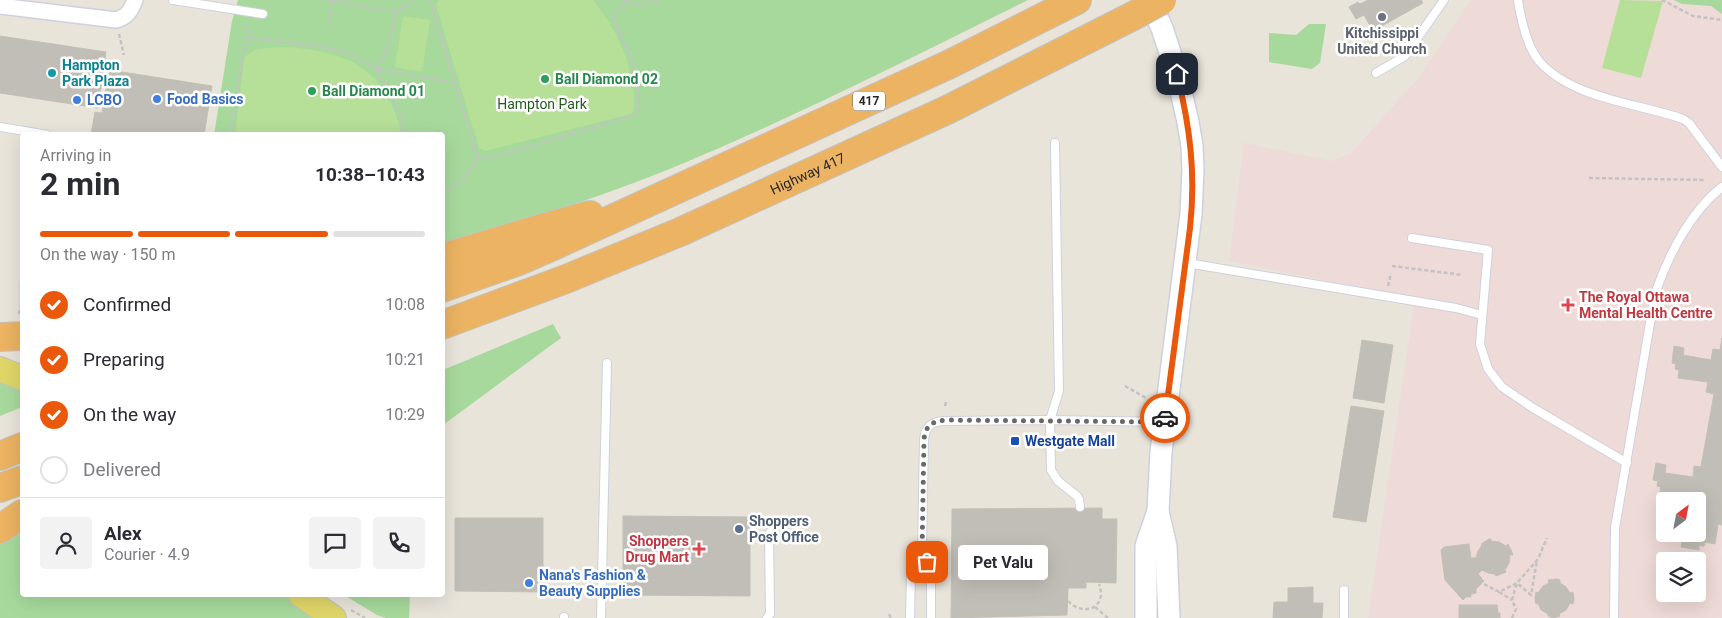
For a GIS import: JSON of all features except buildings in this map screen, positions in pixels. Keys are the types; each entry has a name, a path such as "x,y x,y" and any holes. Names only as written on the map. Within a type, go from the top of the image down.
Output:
{"highway":[{"name":"417","path":"445,287 519,261 950,64 1077,0"},
{"name":"Highway 417","path":"445,324 566,279 680,232 947,110 1141,8 1162,0"},
{"path":"445,257 543,228 659,197"},
{"path":"0,337 20,326"},
{"path":"0,456 20,448"},
{"path":"0,488 20,481"},
{"path":"0,529 20,515"}],"main road":[{"path":"1141,8 1162,28 1177,74 1192,146 1191,214 1160,459 1158,511 1166,546 1169,618"},
{"path":"0,369 20,377"},
{"path":"1146,618 1146,546 1158,511"},
{"path":"304,597 334,618"}],"street":[{"path":"0,6 120,19 130,12 135,0"}],"lane":[{"path":"173,0 263,14"},
{"path":"1376,73 1405,56 1444,0"},
{"path":"1518,0 1532,50 1540,62 1572,85 1590,93 1689,122 1722,167"},
{"path":"0,127 30,132"},
{"path":"1055,143 1059,391 1050,420 1051,470 1058,481 1077,496 1080,507"},
{"path":"1614,618 1616,528 1655,294 1664,267 1677,243 1715,192 1722,187"},
{"path":"1412,238 1488,250 1480,346 1488,370 1502,387 1533,408 1627,463"},
{"path":"1185,263 1456,308 1482,315"},
{"path":"601,618 607,364"},
{"path":"931,618 931,572 922,552 924,432 928,427 937,421 1165,422"},
{"path":"767,618 770,614 769,534 773,528"},
{"path":"910,618 912,572 922,552"},
{"path":"1344,590 1344,618"}],"path":[{"path":"327,0 396,12 416,0"},
{"path":"430,0 478,159"},
{"path":"445,194 460,182 478,159 501,155 636,115 638,100 636,76 612,18 625,1 644,4 657,0"},
{"path":"1662,0 1693,16 1722,20"},
{"path":"328,24 333,1"},
{"path":"230,132 242,54 248,36 246,11"},
{"path":"377,69 386,52 396,12"},
{"path":"120,19 124,55"},
{"path":"248,36 323,47 351,54 377,69 454,83"},
{"path":"377,69 403,118 403,132"},
{"path":"1589,178 1706,180"},
{"path":"1392,266 1463,275"},
{"path":"1388,290 1391,272"},
{"path":"1125,386 1148,399"},
{"path":"1517,583 1531,595 1538,559 1547,538"},
{"path":"1500,592 1517,583 1538,559"},
{"path":"1512,600 1517,583"},
{"path":"1068,601 1079,610 1090,610 1095,607 1101,598 1099,584"},
{"path":"1484,584 1512,600 1516,609 1512,618"},
{"path":"1095,607 1108,618"},
{"path":"890,614 891,618"}],"shaded area":[{"name":"The Royal Ottawa Mental Health Centre","path":"1471,0 1722,0 1722,618 1368,618 1415,298 1229,261 1244,143 1331,161 1350,154 1417,80"}],"green space":[{"name":"Hampton Park","path":"238,0 1028,0 807,108 717,149 587,200 445,246 445,132 214,132 232,21"},
{"name":"Ball Diamond 02","path":"439,0 593,0 608,20 628,64 635,101 633,111 631,114 485,151 479,148 436,5"},
{"path":"1620,0 1663,1 1641,78 1602,68"},
{"path":"1674,0 1722,0 1722,14 1711,6 1682,4"},
{"path":"403,16 430,20 422,72 395,67"},
{"path":"1309,24 1326,24 1320,63 1312,69 1269,62 1269,33 1296,35"},
{"name":"Ball Diamond 01","path":"284,47 328,53 341,57 365,70 385,92 391,102 400,132 235,132 244,59 252,52"},
{"path":"553,324 561,338 445,424 445,369"},
{"path":"0,381 20,390 20,408 0,416"},
{"path":"20,530 20,597 288,597 314,618 0,618 0,543"},
{"path":"347,597 410,597 409,618 386,618 377,615"}],"way so far":[{"path":"927,562 922,552 924,432 931,423 946,420 1165,422 1165,418"}],"place":[{"name":"Kitchissippi United Church","path":"1382,17"},
{"name":"Hampton Park Plaza","path":"52,73"},
{"name":"Ball Diamond 02","path":"545,79"},
{"name":"Ball Diamond 01","path":"312,91"},
{"name":"Food Basics","path":"157,99"},
{"name":"LCBO","path":"77,100"},
{"name":"The Royal Ottawa Mental Health Centre","path":"1568,305"},
{"name":"Westgate Mall","path":"1015,441"},
{"name":"Shoppers Post Office","path":"739,529"},
{"name":"Shoppers Drug Mart","path":"699,549"},
{"name":"Pet Valu","path":"927,562"},
{"name":"Nana's Fashion & Beauty Supplies","path":"529,583"}],"route":[{"path":"1165,418 1190,228 1192,197 1192,146 1177,74"}]}
